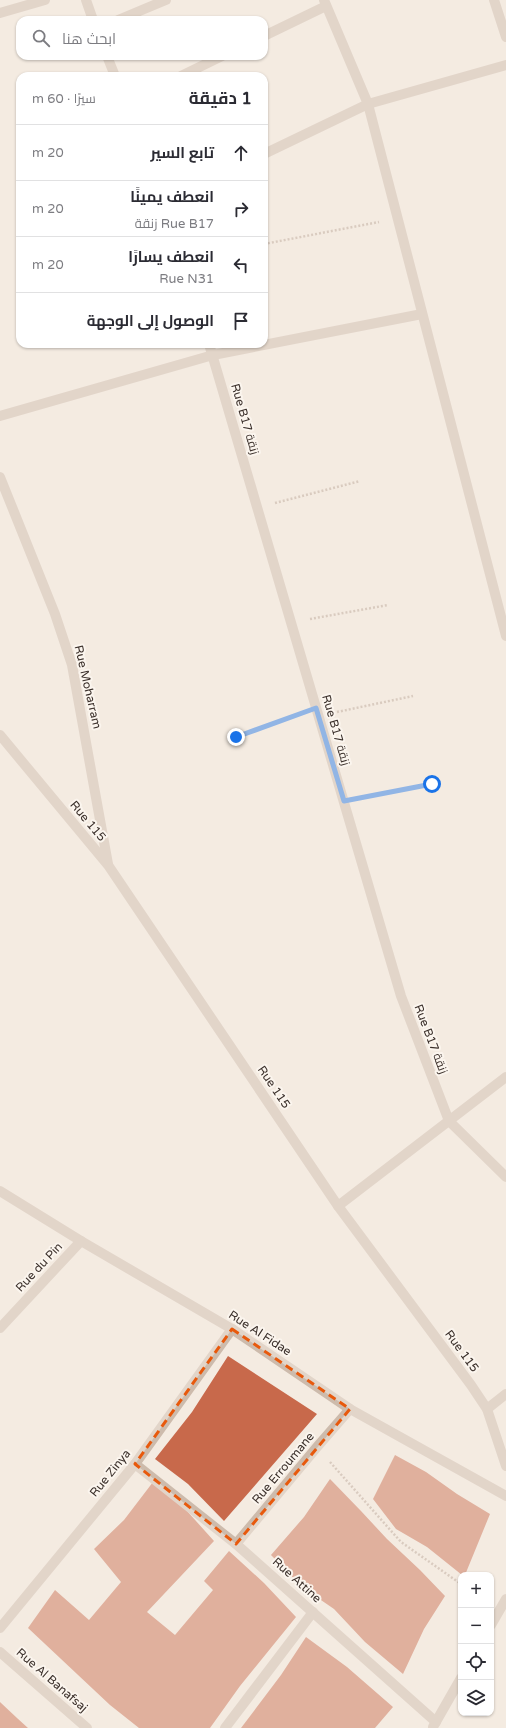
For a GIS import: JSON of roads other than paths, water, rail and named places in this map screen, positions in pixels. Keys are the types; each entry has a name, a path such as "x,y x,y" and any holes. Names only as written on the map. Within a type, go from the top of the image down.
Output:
{"street":[{"path":"0,13 45,0"},
{"path":"86,0 92,16"},
{"path":"128,16 166,0"},
{"path":"494,0 506,37"},
{"path":"268,34 325,3 368,104 506,636"},
{"path":"109,60 113,72"},
{"path":"189,72 214,60"},
{"path":"268,152 368,104 506,65"},
{"path":"268,344 422,314"},
{"name":"Rue B17 زنقة","path":"210,348 401,996 449,1121"},
{"path":"0,416 213,355 249,348"},
{"name":"Rue Moharram","path":"0,477 55,614 72,665 108,865"},
{"name":"Rue 115","path":"0,735 108,865 338,1206 487,1409 506,1466"},
{"path":"338,1206 506,1077"},
{"path":"449,1121 506,1177"},
{"name":"Rue Al Fidae","path":"0,1192 232,1329 350,1409 506,1496"},
{"name":"Rue du Pin","path":"0,1328 81,1241"},
{"name":"Rue Zinya","path":"0,1628 135,1464 232,1329"},
{"path":"487,1409 506,1394"},
{"name":"Rue Erroumane","path":"236,1544 350,1409"},
{"name":"Rue Attine","path":"135,1464 236,1544 434,1725"},
{"path":"494,1620 506,1599"},
{"path":"225,1728 312,1612"},
{"name":"Rue Al Banafsaj","path":"0,1652 87,1728"},
{"path":"434,1725 460,1680"}]}
